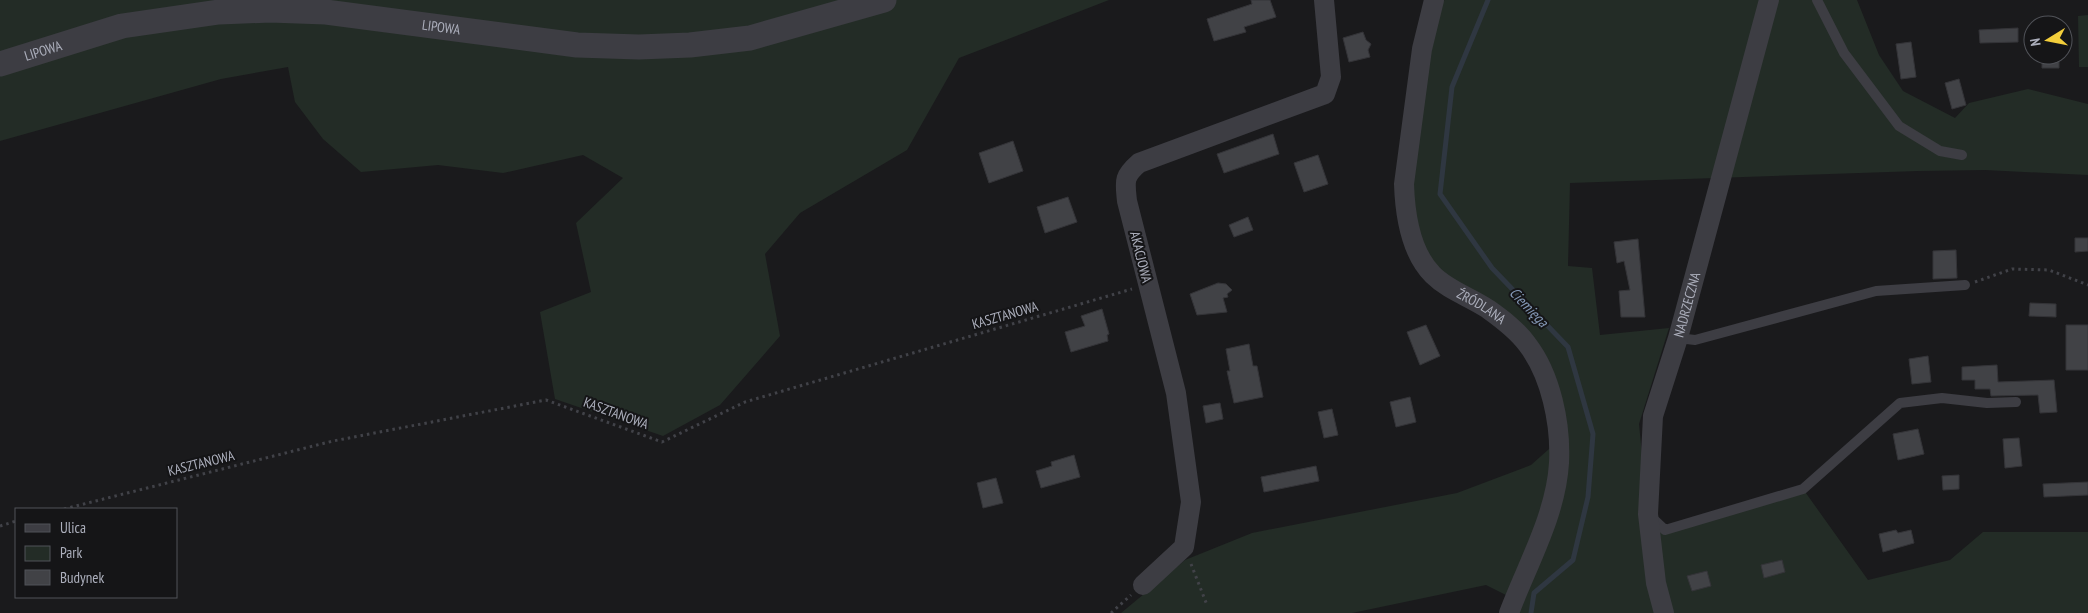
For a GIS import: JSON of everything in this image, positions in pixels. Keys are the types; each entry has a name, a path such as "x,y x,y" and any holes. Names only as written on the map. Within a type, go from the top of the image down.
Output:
{"street":[{"name":"LIPOWA","path":"0,64 122,26 201,13 264,10 320,12 597,47 654,47 706,44 750,38 884,0"},
{"name":"AKACJOWA","path":"1184,547 1191,502 1176,393 1127,202 1125,183 1127,173 1139,163 1325,94 1331,77 1324,0"},
{"name":"ŹRÓDLANA","path":"1434,0 1422,49 1404,184 1404,206 1414,245 1427,268 1440,281 1489,310 1512,327 1527,344 1544,374 1556,418 1559,464 1549,512 1509,613"},
{"name":"NADRZECZNA","path":"1664,613 1656,583 1648,514 1653,416 1678,338 1769,0"},
{"path":"1142,585 1184,547"}],"lane":[{"path":"1817,0 1844,53 1899,126 1940,151 1962,155"},
{"path":"1678,338 1695,340 1876,291 1966,285"},
{"path":"1648,514 1665,530 1803,489 1900,403 1942,398 1987,403 2016,402"}],"path":[{"path":"1966,285 2012,269 2048,270 2088,285"},
{"name":"KASZTANOWA","path":"68,508 333,441 546,400 662,442 745,402 1148,285"},
{"path":"0,526 15,521"},
{"path":"1184,547 1207,605"},
{"path":"1111,613 1142,585"}],"green space":[{"path":"0,0 1109,0 959,58 907,150 800,213 765,254 780,336 720,405 663,436 555,399 540,312 591,292 576,223 623,178 583,155 503,173 438,165 361,172 323,139 295,102 288,67 221,79 0,141"},
{"path":"1445,0 1857,0 1879,55 1903,91 1955,118 1969,103 2028,89 2088,104 2088,175 1985,170 1918,171 1570,183 1568,266 1592,268 1600,335 1669,328 1639,424 1648,514 1665,530 1803,489 1868,580 1950,560 1983,532 2088,532 2088,613 1511,613 1514,599 1486,585 1352,613 1121,613 1185,560 1252,533 1457,493 1531,465 1558,441 1535,355 1432,274 1404,184 1433,6"},
{"path":"2088,15 2088,67 2079,67 2078,16"}],"building":[{"path":"1251,0 1270,0 1276,17 1244,27 1246,32 1214,41 1207,19 1252,4"},
{"path":"2018,28 2018,42 1980,43 1979,30"},
{"path":"1363,32 1366,40 1371,44 1368,50 1370,57 1349,62 1343,38"},
{"path":"1911,42 1916,77 1901,79 1896,44"},
{"path":"2042,65 2059,65 2059,68 2042,68"},
{"path":"1959,79 1966,105 1952,109 1945,83"},
{"path":"1273,134 1279,154 1224,173 1217,154"},
{"path":"1013,141 1023,171 989,183 979,153"},
{"path":"1318,155 1328,184 1304,192 1294,163"},
{"path":"1068,197 1077,222 1045,233 1037,207"},
{"path":"1248,217 1253,230 1234,237 1229,225"},
{"path":"2075,238 2088,238 2088,251 2075,252"},
{"path":"1638,239 1645,317 1621,317 1619,291 1630,290 1624,261 1617,263 1614,242"},
{"path":"1956,250 1957,278 1933,279 1933,251"},
{"path":"1218,283 1226,284 1232,290 1227,294 1228,297 1223,298 1227,312 1197,315 1190,294"},
{"path":"2030,303 2056,304 2056,317 2029,316"},
{"path":"1102,309 1109,334 1107,335 1108,341 1071,352 1065,332 1085,326 1081,316"},
{"path":"1426,325 1440,356 1420,365 1407,332"},
{"path":"2066,325 2088,325 2088,370 2066,370"},
{"path":"1249,344 1253,366 1257,366 1263,397 1234,403 1227,371 1230,371 1226,349"},
{"path":"1928,356 1931,382 1912,384 1909,359"},
{"path":"1997,365 1998,382 2054,380 2057,412 2040,413 2038,395 1991,396 1990,389 1975,389 1975,380 1962,380 1962,367"},
{"path":"1410,397 1416,422 1396,427 1390,402"},
{"path":"1220,403 1223,419 1206,423 1203,406"},
{"path":"1332,409 1338,435 1324,438 1318,412"},
{"path":"1918,429 1924,454 1898,460 1893,434"},
{"path":"2019,438 2022,466 2005,468 2003,439"},
{"path":"1074,455 1080,477 1041,488 1036,471 1052,466 1051,462"},
{"path":"1316,466 1319,481 1264,492 1261,477"},
{"path":"1959,475 1959,489 1943,490 1942,476"},
{"path":"996,478 1003,503 983,508 977,483"},
{"path":"2088,482 2088,495 2044,497 2043,484"},
{"path":"1896,530 1898,533 1911,530 1914,543 1883,552 1879,534"},
{"path":"1782,560 1785,572 1764,578 1761,565"},
{"path":"1707,571 1711,586 1692,591 1687,576"}],"waterway":[{"name":"Ciemięga","path":"1488,0 1452,87 1440,194 1492,268 1568,347 1593,434 1588,497 1573,560 1534,593 1531,613"}]}
